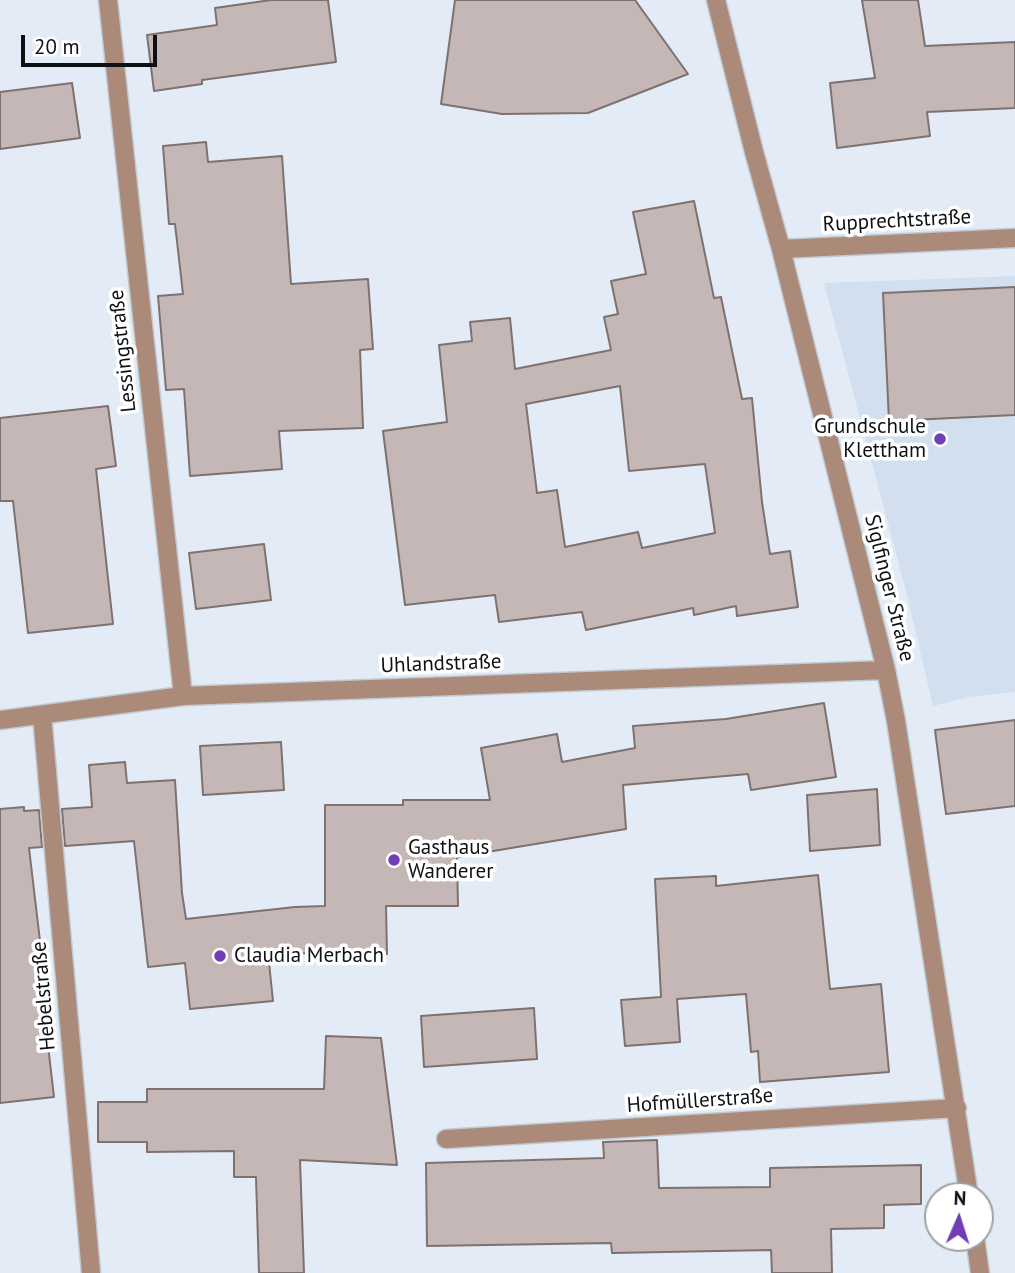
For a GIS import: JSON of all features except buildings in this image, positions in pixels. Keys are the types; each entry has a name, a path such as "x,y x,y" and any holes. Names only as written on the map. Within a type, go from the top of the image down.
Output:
{"street":[{"name":"Lessingstraße","path":"108,0 183,696"},
{"name":"Siglfinger Straße","path":"716,0 886,670 967,1182"},
{"name":"Rupprechtstraße","path":"781,249 1015,238"},
{"name":"Uhlandstraße","path":"0,720 183,696 886,670"},
{"name":"Hebelstraße","path":"42,715 91,1273"},
{"name":"Hofmüllerstraße","path":"446,1139 957,1108"},
{"path":"977,1252 981,1273"}],"shaded area":[{"name":"Grundschule Klettham","path":"1015,276 1015,692 969,697 933,706 907,595 824,283"}],"place":[{"name":"Grundschule Klettham","path":"940,439"},
{"name":"Gasthaus Wanderer","path":"394,860"},
{"name":"Claudia Merbach","path":"220,956"}]}
